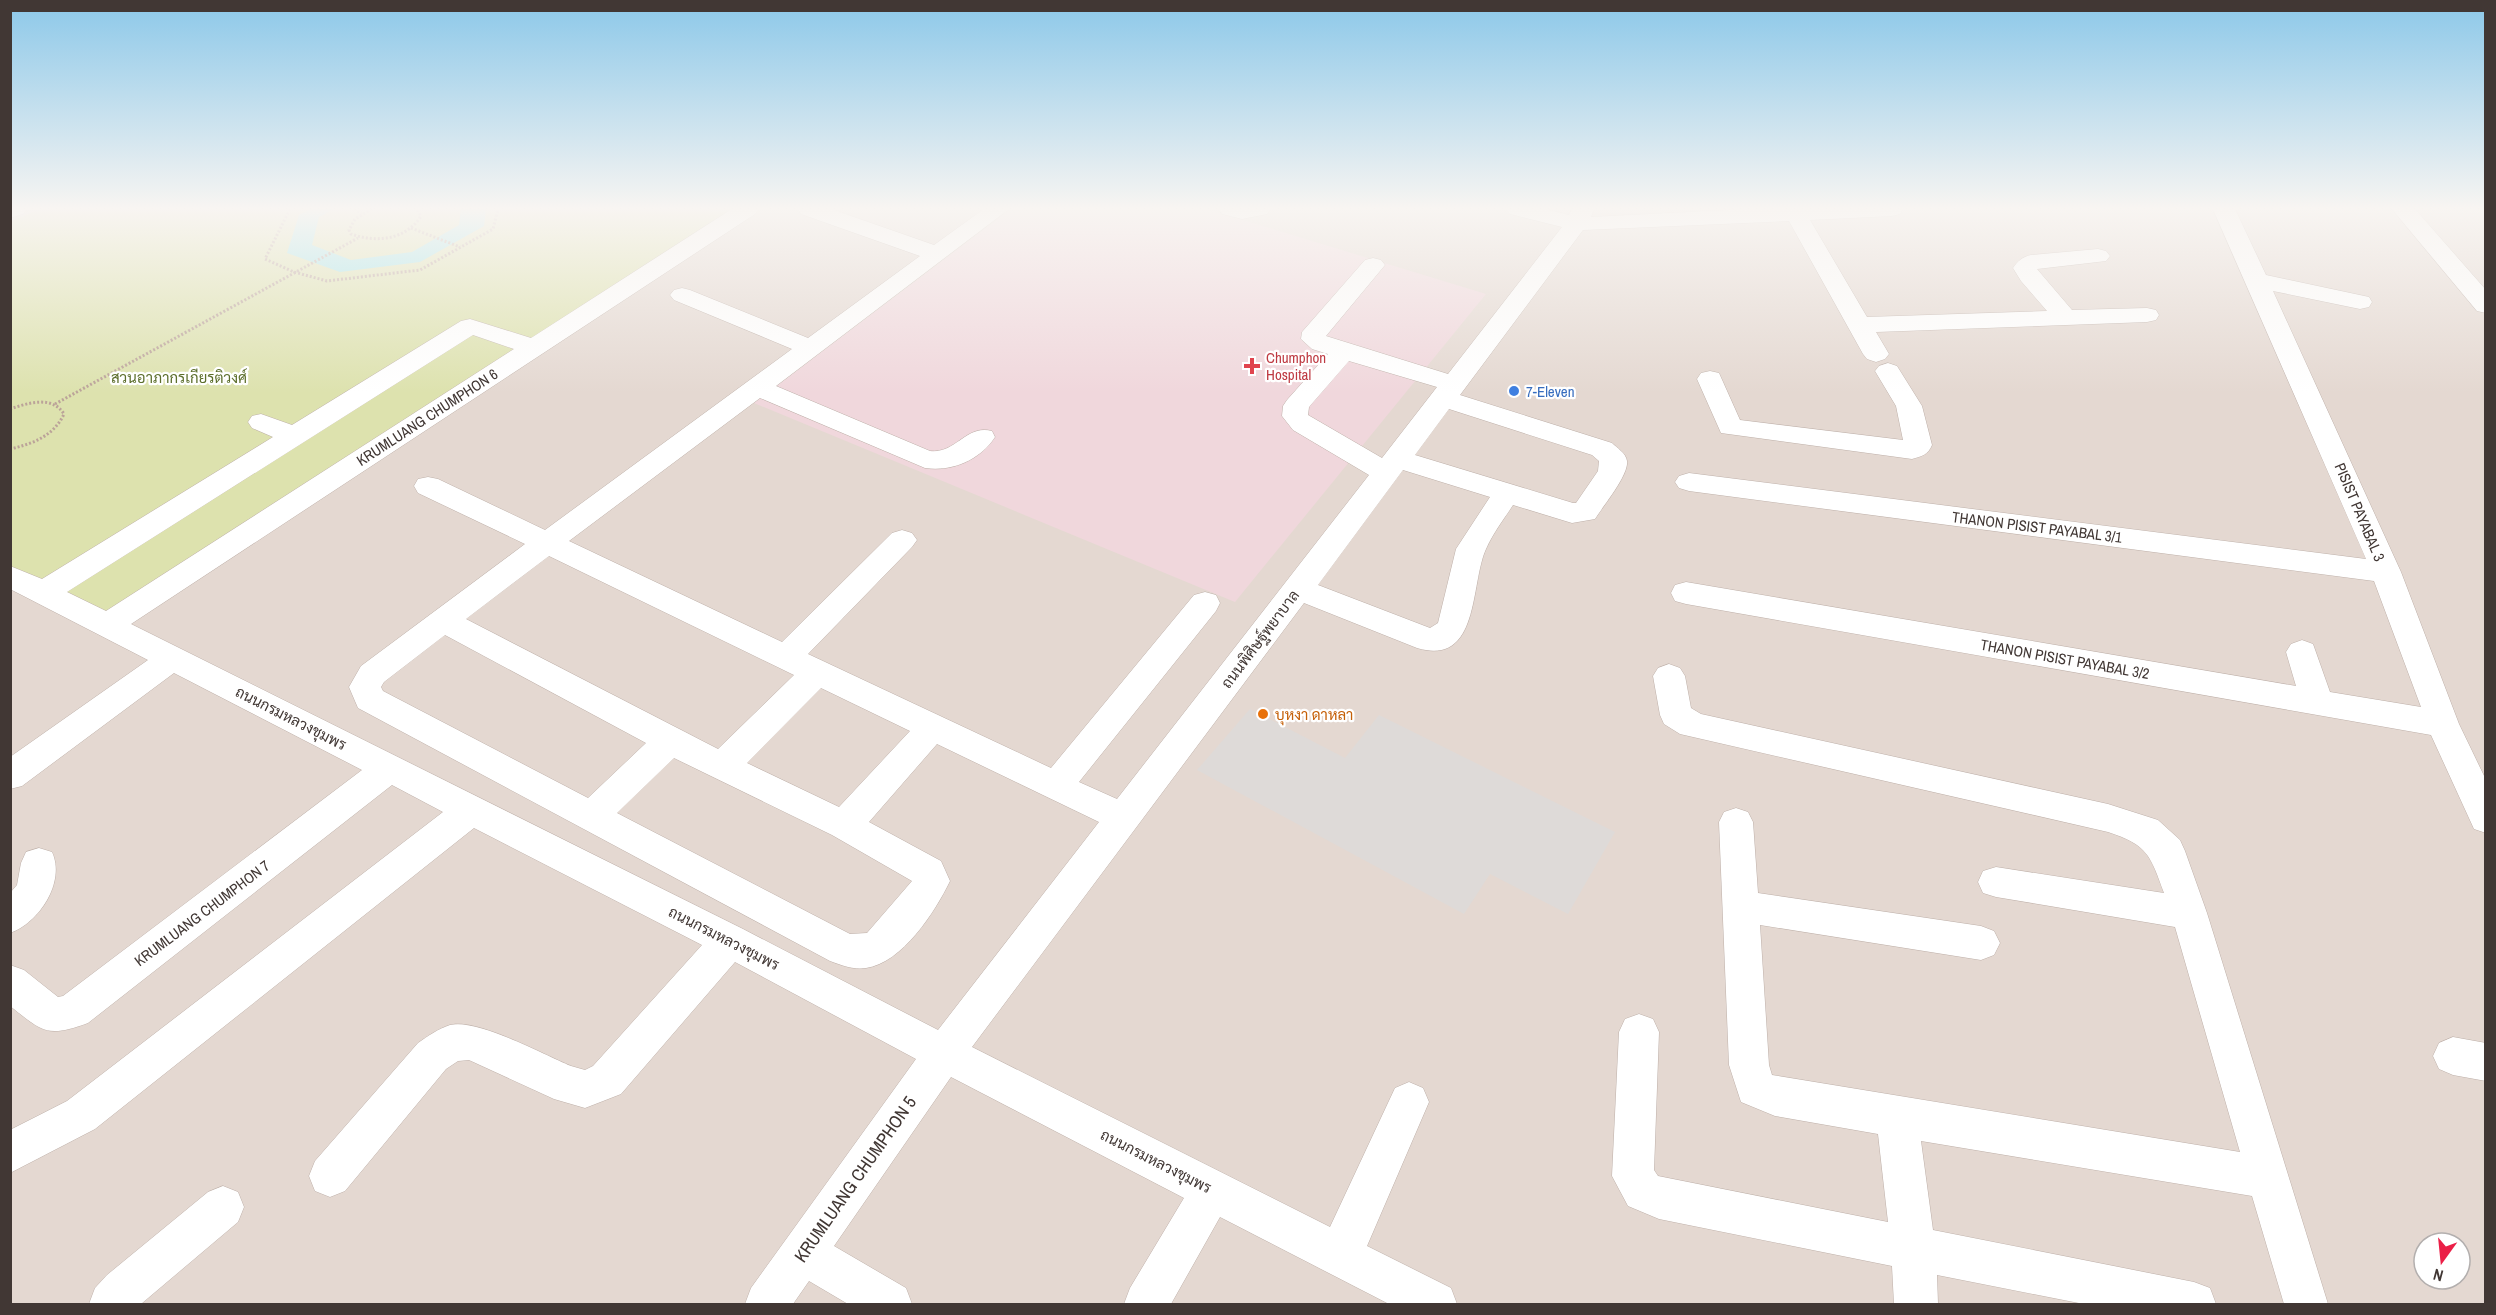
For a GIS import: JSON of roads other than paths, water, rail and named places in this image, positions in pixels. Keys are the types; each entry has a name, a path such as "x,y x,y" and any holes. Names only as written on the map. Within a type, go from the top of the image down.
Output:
{"street":[{"name":"KRUMLUANG CHUMPHON 6","path":"107,625 652,270"},
{"path":"443,620 670,741 844,825 928,872 932,881 926,894 877,949 860,953 843,949 369,699 365,687 372,674 443,620 915,270"},
{"path":"1344,351 1296,406 1295,416 1302,424 1392,466 1507,492 1572,513 1584,512 1612,471 1613,459 1602,449 1344,351 1312,339 1314,332 1368,270"},
{"name":"ถนนพิศิษฐ์พยาบาล","path":"944,1053 1539,270"},
{"path":"1710,379 1730,427 1912,450 1917,448 1909,406 1858,325 1827,270"},
{"path":"2026,270 2067,319"},
{"name":"PISIST PAYABAL 3","path":"2252,270 2352,492 2386,572 2443,724 2486,819"},
{"path":"2456,270 2486,306"},
{"path":"2256,280 2360,302"},
{"path":"2288,287 2315,312"},
{"path":"682,295 811,348"},
{"path":"1858,325 2147,315"},
{"path":"43,593 470,326 535,346"},
{"path":"758,388 925,459 940,463 952,460 982,437"},
{"path":"261,422 293,436"},
{"name":"THANON PISIST PAYABAL 3/1","path":"1689,482 2386,572"},
{"path":"428,486 1123,818"},
{"path":"1298,589 1428,640 1442,638 1452,628 1471,549 1507,492"},
{"path":"786,657 902,540"},
{"name":"ถนนกรมหลวงชุมพร","path":"10,576 730,941 1436,1305"},
{"name":"THANON PISIST PAYABAL 3/2","path":"1686,593 2443,724"},
{"path":"1056,786 1205,603"},
{"path":"2302,652 2317,702"},
{"path":"10,776 173,658"},
{"path":"723,766 817,672"},
{"path":"1669,676 1677,714 1692,725 2108,818 2146,830 2168,851 2189,913 2306,1305"},
{"path":"844,825 933,727"},
{"path":"592,816 670,741"},
{"name":"KRUMLUANG CHUMPHON 7","path":"10,982 47,1012 58,1015 74,1010 390,768"},
{"path":"10,1153 81,1115 471,810"},
{"path":"1736,822 1749,1065 1755,1088 1775,1097 2269,1178"},
{"path":"10,917 28,900 36,888 39,863"},
{"path":"1996,882 2189,913"},
{"path":"1741,906 1981,943"},
{"path":"330,1176 432,1056 452,1042 471,1042 568,1085 585,1089 607,1080 730,941"},
{"path":"1639,1032 1633,1176 1643,1191 1659,1198 2194,1305"},
{"name":"KRUMLUANG CHUMPHON 5","path":"767,1305 944,1053"},
{"path":"1340,1256 1409,1102"},
{"path":"1897,1117 1913,1248 1916,1305"},
{"path":"1146,1305 1212,1190"},
{"path":"111,1305 123,1291 223,1207"},
{"path":"803,1253 890,1305"}],"place":[{"name":"Chumphon Hospital","path":"1252,366"},
{"name":"7-Eleven","path":"1514,391"},
{"name":"บุหงา ดาหลา","path":"1263,714"}],"park label":[{"name":"สวนอาภากรเกียรติวงศ์","path":"179,377"}]}
